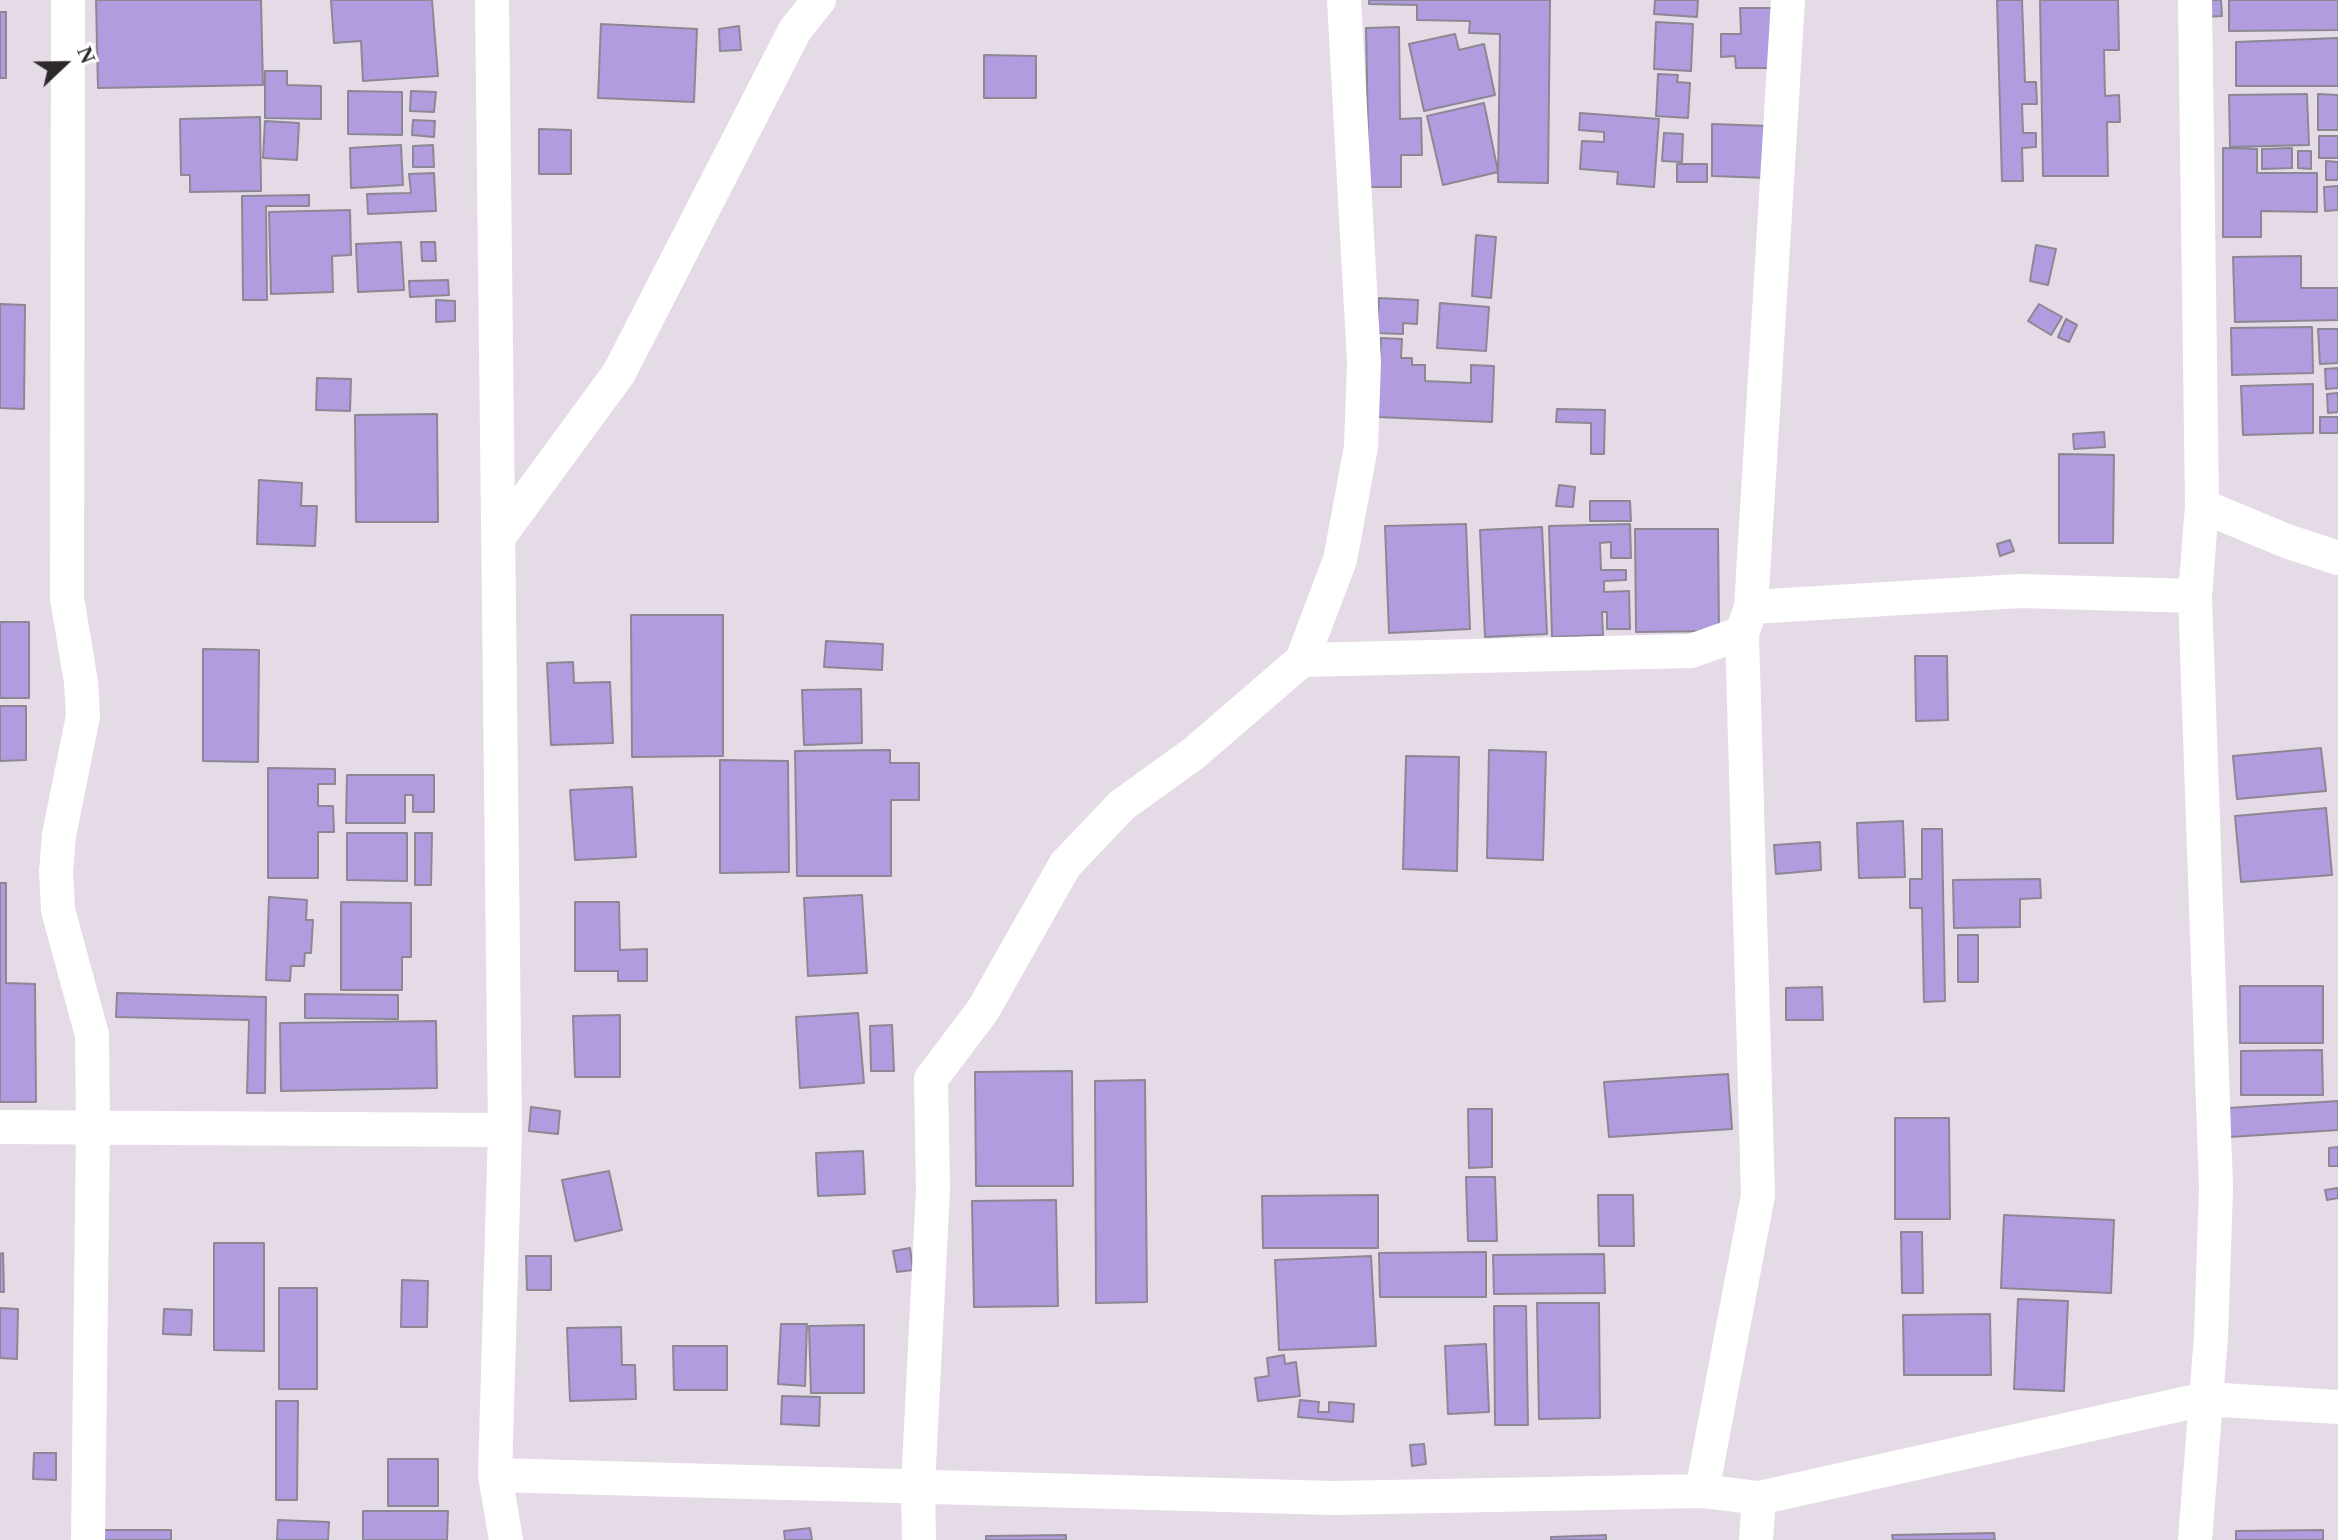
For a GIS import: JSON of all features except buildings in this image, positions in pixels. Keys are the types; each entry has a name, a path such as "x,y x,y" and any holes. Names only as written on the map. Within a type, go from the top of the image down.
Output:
{"street":[{"path":"68,0 67,598 81,682 83,716 59,835 56,872 58,910 92,1035 88,1540"},
{"path":"492,0 505,1130 495,1475 506,1540"},
{"path":"498,538 619,373 795,30 819,0"},
{"path":"919,1540 918,1486 933,1189 931,1079 983,1010 1065,865 1122,805 1193,754 1302,660 1340,560 1361,447 1364,362 1344,0"},
{"path":"1702,1491 1758,1195 1746,620 1788,0"},
{"path":"2195,0 2202,506 2195,596 2216,1188 2211,1336 2195,1540"},
{"path":"2202,506 2289,542 2338,558"},
{"path":"1302,660 1691,651 1746,620 2020,591 2195,596"},
{"path":"0,1127 505,1130"},
{"path":"495,1475 1334,1498 1702,1491 1759,1498 2205,1399 2338,1407"},
{"path":"1756,1540 1759,1498"}]}
